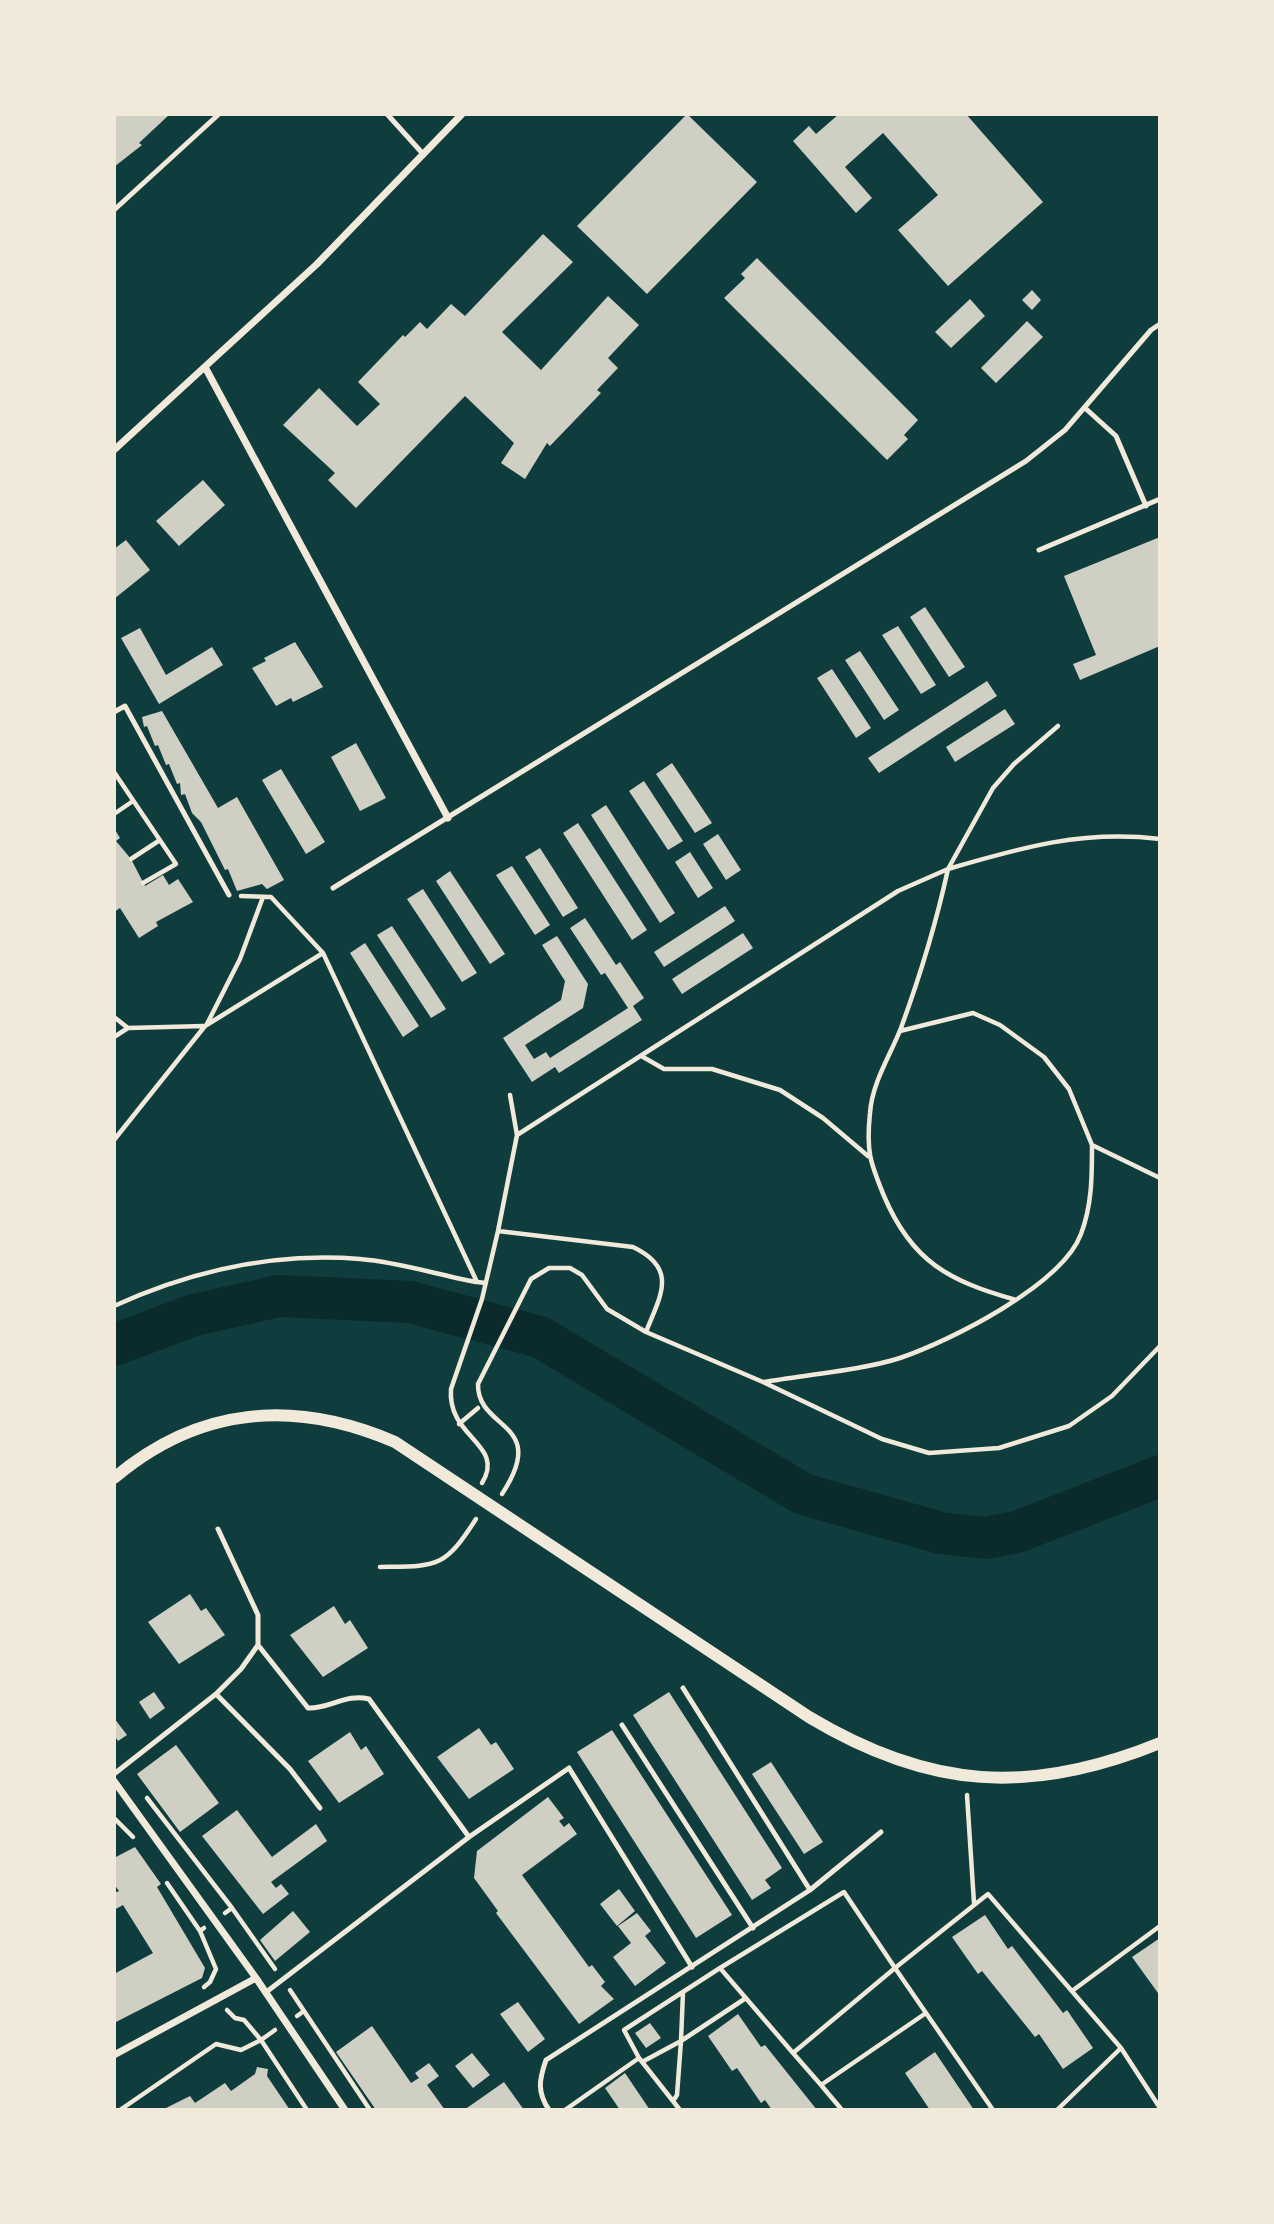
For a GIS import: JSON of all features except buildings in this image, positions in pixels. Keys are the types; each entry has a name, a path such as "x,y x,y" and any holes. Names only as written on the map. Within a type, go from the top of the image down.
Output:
{"street":[{"path":"114,450 317,264 462,114"},
{"path":"205,367 449,818"},
{"path":"114,1478 160,1445 191,1431 229,1419 270,1415 309,1416 356,1425 395,1442 809,1717 867,1749 899,1761 970,1777 1027,1777 1091,1768 1160,1743"},
{"path":"114,1781 256,1978 345,2110"},
{"path":"114,2055 256,1978"}],"lane":[{"path":"114,210 219,114"},
{"path":"387,114 424,155"},
{"path":"333,888 983,490 1065,430 1151,330 1160,324"},
{"path":"1085,408 1116,436 1146,506"},
{"path":"1039,550 1160,499"},
{"path":"114,712 125,706 229,895"},
{"path":"114,1774 216,1694 242,1669 258,1645 258,1615 218,1529"},
{"path":"258,1645 308,1708 357,1696 369,1699 469,1837"},
{"path":"683,1688 810,1890"},
{"path":"216,1694 290,1769 320,1808"},
{"path":"622,1725 753,1928"},
{"path":"265,1993 469,1837 569,1768 692,1967"},
{"path":"549,2110 542,2100 538,2081 546,2060 810,1890 881,1832"}],"path":[{"path":"1016,1300 972,1288 939,1270 916,1251 896,1225 868,1156 870,1111 882,1068 900,1032 930,944 948,869 993,788 1014,764 1058,726"},
{"path":"114,772 176,864 143,883"},
{"path":"114,814 133,801"},
{"path":"517,1135 643,1057 898,891 948,869 1038,842 1121,834 1160,839"},
{"path":"131,859 160,840"},
{"path":"229,895 271,897 323,953 477,1282"},
{"path":"114,1140 206,1025 245,948 262,897"},
{"path":"114,1037 128,1028 206,1025 323,953"},
{"path":"763,1382 899,1359 968,1329 1016,1300 1054,1270 1080,1237 1092,1197 1093,1145 1069,1089 1044,1057 1000,1025 973,1013 900,1032"},
{"path":"114,1017 128,1028"},
{"path":"643,1057 664,1069 712,1069 780,1090 823,1118 868,1156"},
{"path":"474,1495 489,1467 488,1457 459,1424 450,1403 451,1389 482,1299 498,1231 517,1135 510,1095"},
{"path":"1093,1145 1160,1178"},
{"path":"498,1231 634,1247 648,1255 663,1277 663,1293 646,1332"},
{"path":"114,1306 160,1285 255,1261 360,1259 486,1283"},
{"path":"493,1507 517,1472 519,1451 510,1432 478,1392 485,1369 522,1294 539,1271 559,1266 570,1268 582,1275 607,1309 646,1332 763,1382 882,1439 929,1453 999,1448 1069,1426 1112,1396 1160,1346"},
{"path":"459,1424 478,1408"},
{"path":"380,1567 424,1567 439,1563 456,1549 476,1519"},
{"path":"124,1766 232,1908"},
{"path":"967,1795 975,1904"},
{"path":"114,1818 138,1843"},
{"path":"161,1872 174,1897 200,1931"},
{"path":"680,2110 641,2060 624,2031 844,1892 993,2110"},
{"path":"793,2053 988,1894 1121,2048 1160,2108"},
{"path":"1072,1992 1160,1926"},
{"path":"720,1968 842,2110"},
{"path":"673,2101 677,2095 683,1992"},
{"path":"565,2110 641,2060 681,2041 746,1998"},
{"path":"304,2011 370,2110"},
{"path":"821,2085 926,2013"},
{"path":"120,2110 216,2044 241,2050 261,2040 307,2110"},
{"path":"1057,2110 1121,2048"}],"waterway":[{"path":"114,1345 194,1315 279,1296 410,1302 540,1337 803,1494 941,1533 985,1538 1017,1532 1160,1476"}]}
